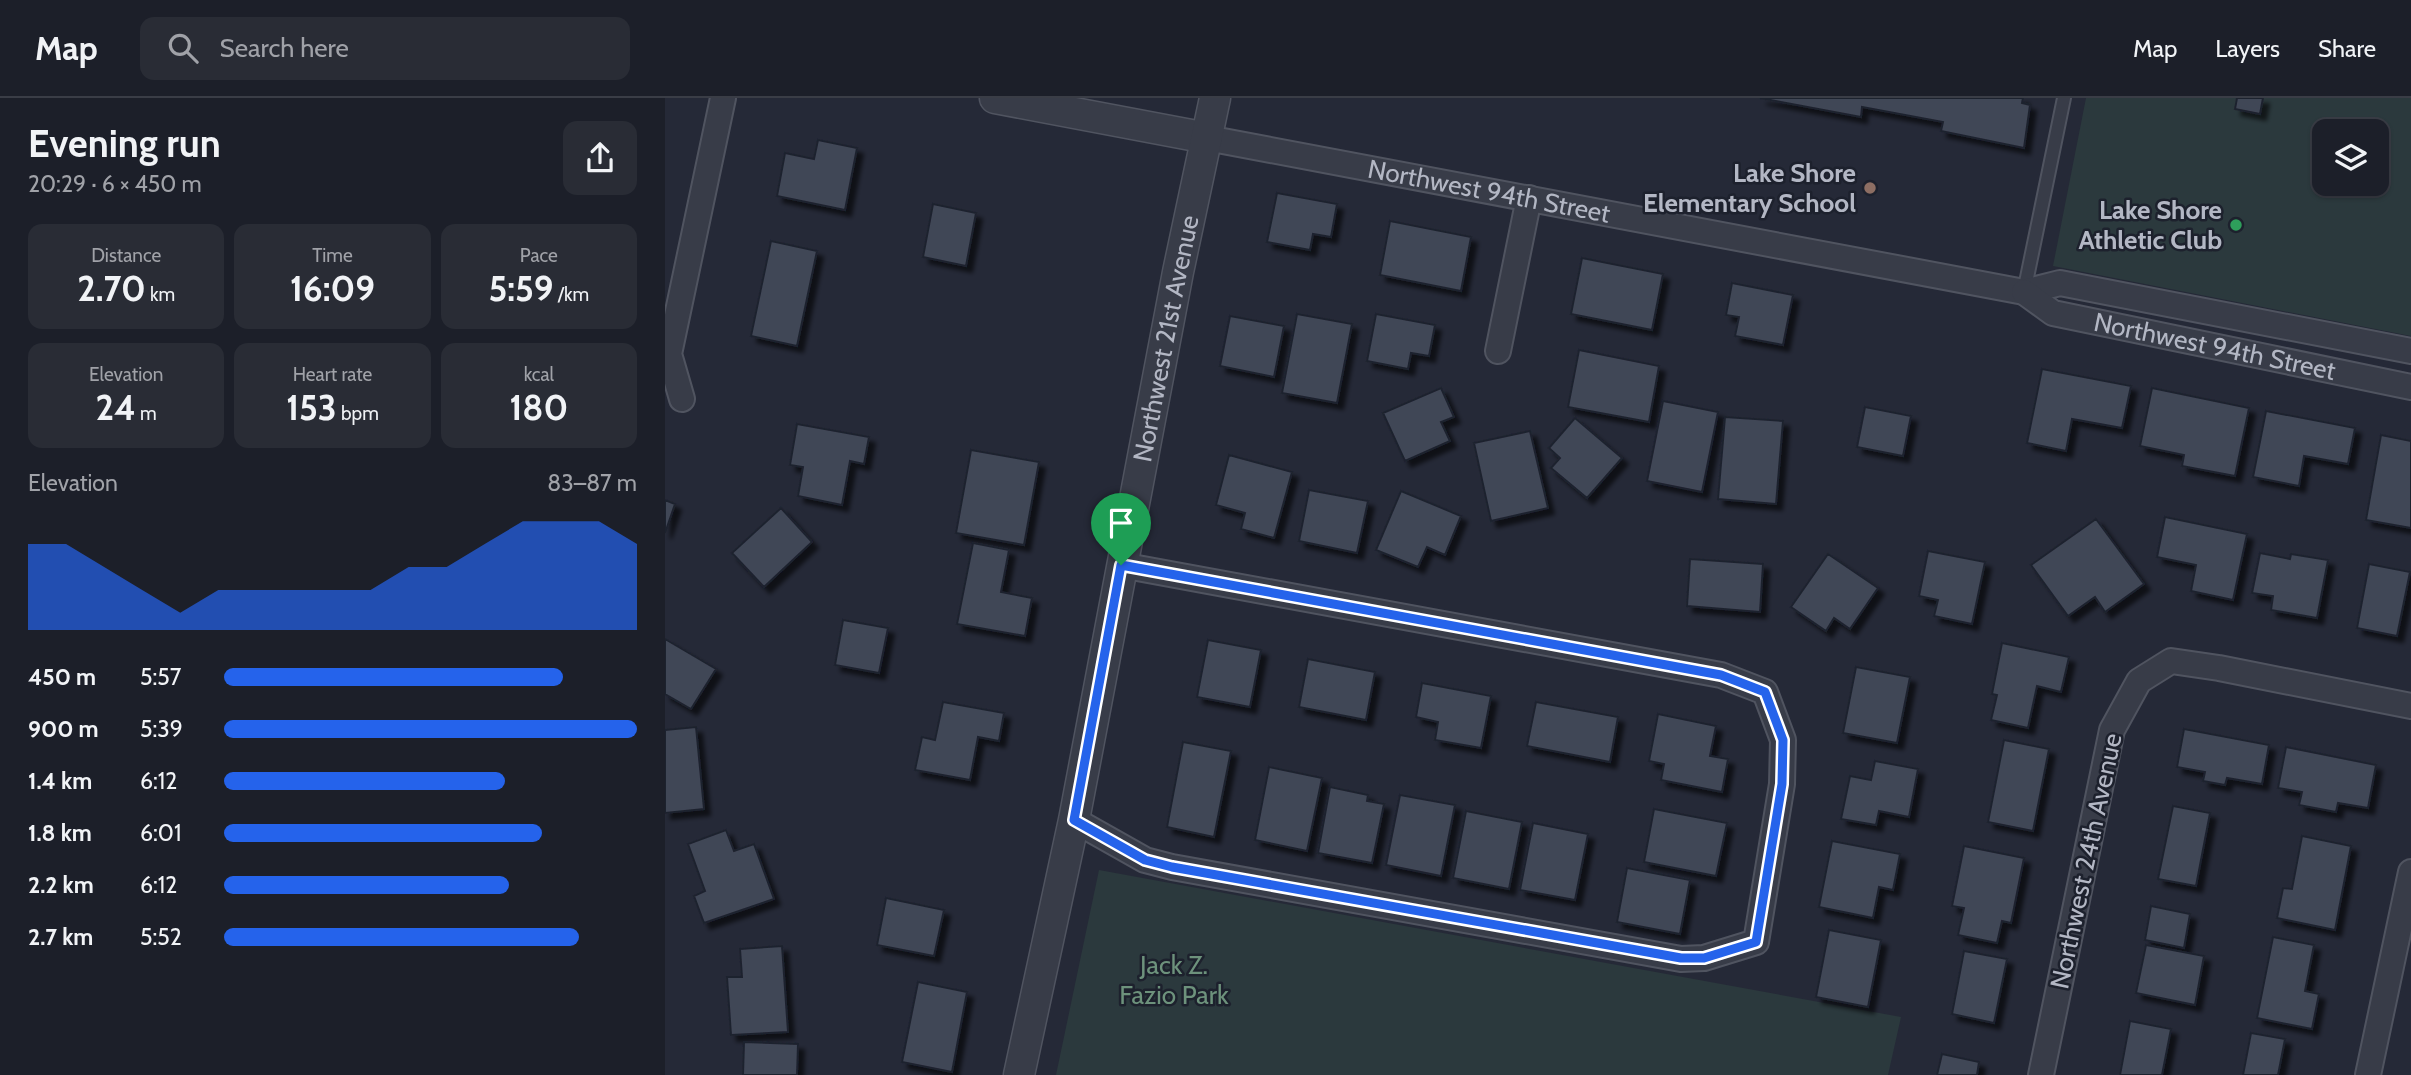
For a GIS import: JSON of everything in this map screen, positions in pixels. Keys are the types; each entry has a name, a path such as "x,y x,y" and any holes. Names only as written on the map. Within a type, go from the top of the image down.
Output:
{"street":[{"path":"682,399 669,354 723,98"},
{"name":"Northwest 94th Street","path":"995,98 2024,292 2060,283 2411,351"},
{"name":"Northwest 21st Avenue","path":"1019,1075 1074,820 1178,272 1215,98"},
{"path":"1498,351 1529,198"},
{"name":"Northwest 94th Street","path":"2024,292 2053,313 2411,387"},
{"path":"1074,820 1145,860 1172,867 1599,944 1681,958 1704,958 1756,942 1782,784 1783,740 1765,692 1721,675 1121,565"},
{"name":"Northwest 24th Avenue","path":"2041,1075 2112,730 2139,681 2171,662 2219,668 2411,706"},
{"path":"2368,1075 2411,872"}],"lane":[{"path":"2024,292 2064,98"}],"green space":[{"name":"Lake Shore Athletic Club","path":"2086,98 2411,98 2411,336 2053,266"},
{"name":"Jack Z. Fazio Park","path":"1099,870 1901,1017 1888,1075 1056,1075"}],"building":[{"path":"1760,98 2023,98 2022,103 2030,105 2024,148 1941,131 1943,122 1862,107 1861,117"},
{"path":"2237,98 2263,98 2260,114 2235,109"},
{"path":"818,140 857,148 845,210 777,196 785,153 814,159"},
{"path":"1277,193 1337,204 1331,237 1313,234 1310,250 1267,242"},
{"path":"933,204 976,213 966,266 923,257"},
{"path":"1390,221 1471,237 1461,291 1380,275"},
{"path":"771,241 817,251 797,346 751,336"},
{"path":"1582,258 1663,274 1652,330 1571,314"},
{"path":"1732,283 1793,295 1783,345 1735,336 1739,317 1726,315"},
{"path":"1297,314 1352,324 1337,403 1282,393"},
{"path":"1376,314 1435,325 1429,356 1411,353 1408,369 1367,361"},
{"path":"1230,316 1284,326 1274,377 1220,366"},
{"path":"1579,350 1659,366 1649,422 1568,407"},
{"path":"2042,369 2131,386 2122,428 2072,419 2066,451 2027,443"},
{"path":"1441,388 1454,417 1441,422 1450,441 1405,461 1383,413"},
{"path":"2152,388 2249,408 2235,476 2182,466 2184,455 2140,446"},
{"path":"1663,401 1718,412 1702,492 1647,481"},
{"path":"1865,407 1911,416 1903,456 1857,447"},
{"path":"2266,411 2355,428 2348,464 2304,456 2299,486 2253,477"},
{"path":"1725,417 1783,421 1776,504 1718,499"},
{"path":"1575,418 1622,458 1587,498 1551,468 1560,458 1549,448"},
{"path":"797,424 869,437 864,464 850,461 842,505 798,496 803,467 790,465"},
{"path":"1530,431 1548,508 1491,521 1474,443"},
{"path":"2381,435 2411,441 2411,528 2366,520"},
{"path":"971,450 1039,462 1024,545 956,533"},
{"path":"1229,455 1292,472 1274,538 1241,529 1245,513 1216,505"},
{"path":"1309,490 1368,501 1357,553 1299,541"},
{"path":"1401,491 1461,516 1445,555 1427,547 1418,567 1376,550"},
{"path":"665,500 675,504 665,533"},
{"path":"781,508 812,542 764,587 732,553"},
{"path":"2165,517 2247,534 2233,600 2191,591 2196,565 2157,557"},
{"path":"2096,519 2144,584 2105,612 2095,597 2068,616 2031,565"},
{"path":"973,543 1009,550 1001,592 1032,598 1025,636 957,624"},
{"path":"1928,551 1985,562 1972,624 1934,616 1938,600 1919,596"},
{"path":"2260,553 2290,559 2291,554 2328,560 2317,618 2271,610 2273,596 2252,593"},
{"path":"1828,554 1878,588 1850,629 1834,618 1826,631 1791,607"},
{"path":"1690,559 1763,564 1760,612 1687,606"},
{"path":"2369,564 2410,572 2397,636 2357,628"},
{"path":"843,620 888,628 879,673 835,665"},
{"path":"665,639 716,669 691,709 665,694"},
{"path":"1208,640 1261,650 1250,707 1197,697"},
{"path":"2002,643 2069,657 2061,692 2037,686 2028,728 1991,720 1997,695 1992,694"},
{"path":"1308,659 1375,672 1366,720 1299,707"},
{"path":"1856,667 1910,677 1897,743 1843,733"},
{"path":"1422,683 1491,696 1481,748 1435,740 1438,722 1416,717"},
{"path":"943,702 1004,713 999,741 978,737 970,780 915,770 922,737 935,740"},
{"path":"1536,702 1618,717 1610,762 1527,746"},
{"path":"1658,714 1716,726 1710,756 1728,759 1722,792 1661,780 1664,764 1649,761"},
{"path":"696,727 704,809 665,813 665,730"},
{"path":"2184,729 2269,745 2262,784 2227,778 2225,785 2203,781 2205,772 2177,767"},
{"path":"2004,740 2049,749 2033,831 1988,822"},
{"path":"1183,742 1231,751 1214,837 1167,827"},
{"path":"2286,747 2376,765 2368,808 2338,803 2336,812 2299,805 2302,792 2278,788"},
{"path":"1875,761 1918,769 1909,817 1879,811 1876,825 1841,819 1850,776 1871,780"},
{"path":"1269,767 1322,778 1307,851 1255,840"},
{"path":"1330,787 1368,795 1367,801 1384,804 1372,863 1318,853"},
{"path":"1400,795 1455,805 1441,876 1386,865"},
{"path":"2173,806 2210,813 2196,886 2158,879"},
{"path":"1654,809 1727,823 1716,876 1644,862"},
{"path":"1466,811 1522,822 1509,889 1453,878"},
{"path":"1533,823 1588,834 1575,900 1520,890"},
{"path":"726,830 734,851 754,844 774,899 704,923 694,896 705,891 688,844"},
{"path":"2302,836 2351,846 2335,930 2277,918 2283,888 2292,889"},
{"path":"1832,841 1900,854 1893,890 1879,887 1873,918 1819,907"},
{"path":"1964,846 2024,858 2011,923 2002,921 1997,943 1958,935 1964,908 1952,906"},
{"path":"1627,868 1690,880 1680,934 1617,922"},
{"path":"886,898 944,910 934,956 877,945"},
{"path":"2151,906 2190,914 2184,948 2145,940"},
{"path":"1829,930 1881,940 1868,1007 1816,997"},
{"path":"2273,937 2314,945 2305,991 2319,994 2312,1029 2257,1018"},
{"path":"2146,945 2204,956 2195,1005 2136,993"},
{"path":"782,946 788,1032 731,1035 727,977 742,977 740,949"},
{"path":"1964,951 2007,959 1994,1023 1952,1014"},
{"path":"918,982 967,992 952,1072 902,1062"},
{"path":"2130,1021 2171,1029 2162,1075 2120,1075"},
{"path":"2251,1033 2285,1039 2278,1075 2243,1075"},
{"path":"744,1042 798,1044 797,1075 743,1075"},
{"path":"1942,1054 1979,1062 1977,1075 1937,1075"}],"place":[{"name":"Lake Shore Elementary School","path":"1870,188"},
{"name":"Lake Shore Athletic Club","path":"2236,225"}],"route":[{"path":"1121,565 1721,675 1765,692 1783,740 1782,784 1756,942 1704,958 1681,958 1172,867 1145,860 1074,820 1121,565"}]}
